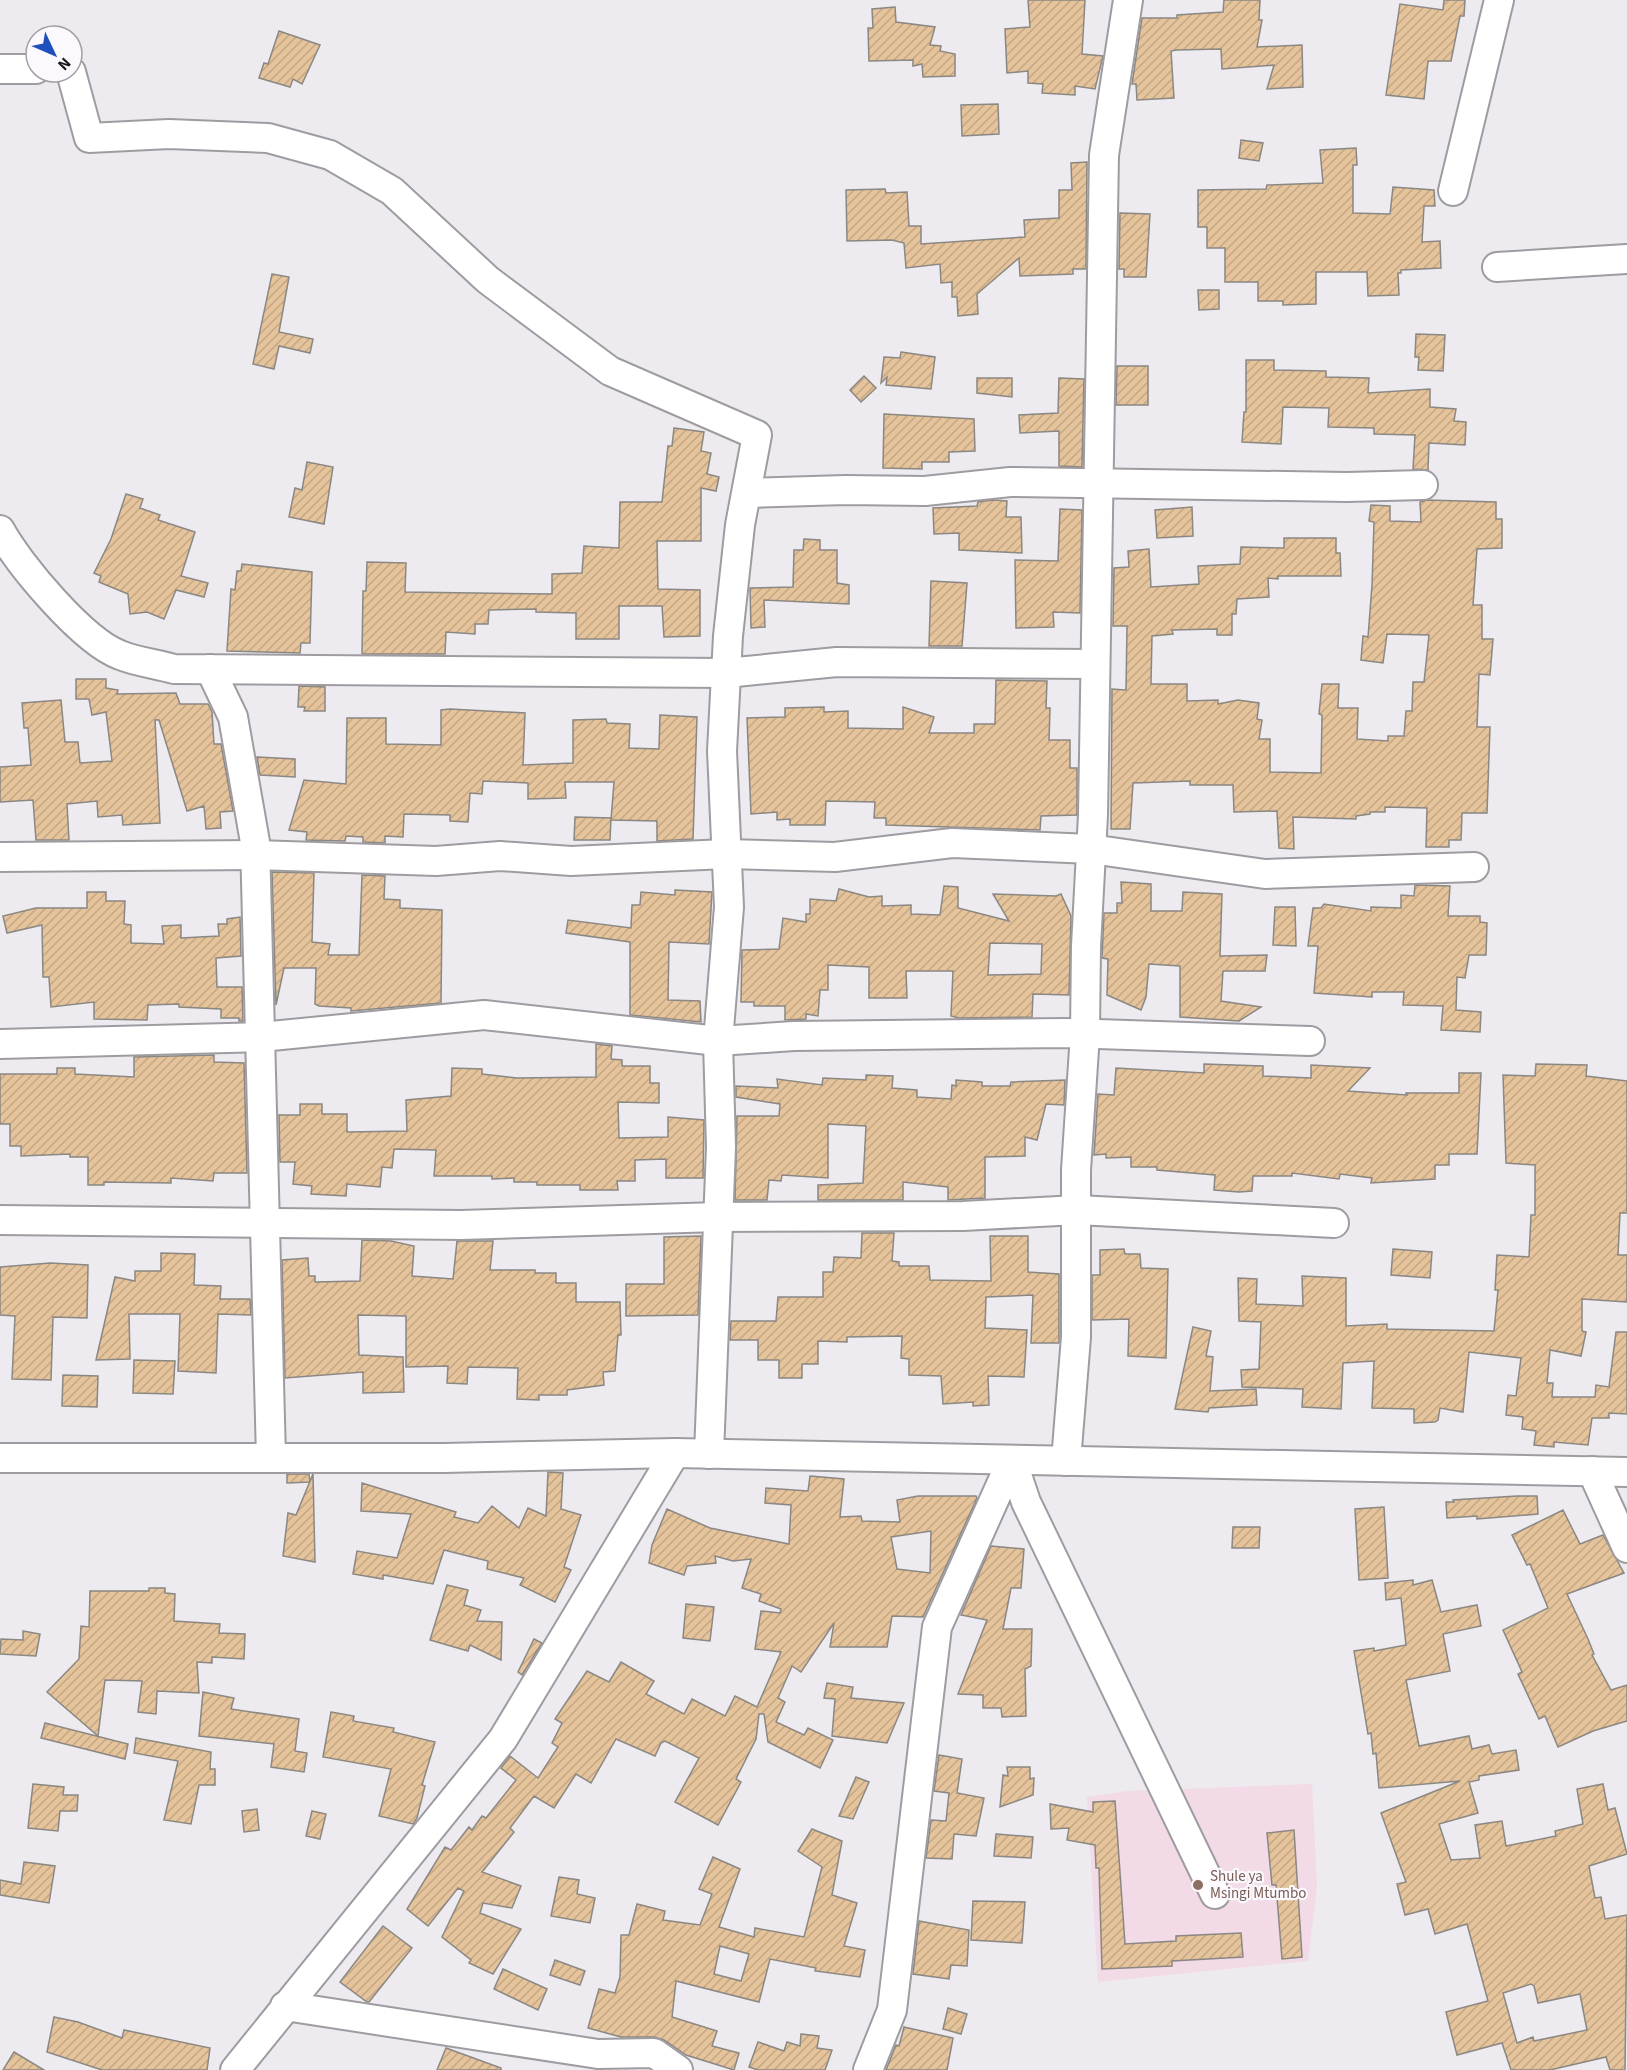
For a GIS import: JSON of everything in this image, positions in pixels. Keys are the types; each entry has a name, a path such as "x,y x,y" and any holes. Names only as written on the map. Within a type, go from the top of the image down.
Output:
{"street":[{"path":"1066,1461 1076,1337 1076,1170 1085,1034 1086,946 1091,849 1104,155 1128,0"},
{"path":"1453,191 1499,0"},
{"path":"0,69 24,69"},
{"path":"74,84 89,138 169,134 268,138 330,155 392,191 488,280 610,371 757,435 739,536 726,673 722,751 729,908 718,1041 721,1147 709,1454"},
{"path":"1497,267 1627,259"},
{"path":"747,493 844,490 925,491 1010,482 1423,485"},
{"path":"0,530 14,555 75,625 119,655 174,669 726,673 837,662 1094,664"},
{"path":"210,669 233,717 255,842 271,1458"},
{"path":"0,857 255,855 436,861 500,856 571,861 726,854 835,857 952,843 1091,849 1265,874 1474,867"},
{"path":"0,1044 261,1037 484,1015 718,1041 794,1036 1085,1034 1310,1041"},
{"path":"0,1220 460,1225 717,1217 963,1216 1077,1210 1334,1223"},
{"path":"235,2070 503,1739 675,1453"},
{"path":"0,1458 271,1458 675,1453 1627,1472"},
{"path":"1012,1460 1026,1502 1215,1894"},
{"path":"868,2070 892,2010 937,1627 1012,1460"},
{"path":"1592,1471 1627,1548"},
{"path":"285,2006 598,2054 654,2053 678,2070"}],"shaded area":[{"path":"1312,1784 1317,1886 1308,1961 1098,1982 1087,1797 1128,1791"}],"building":[{"path":"1028,0 1085,0 1082,54 1103,56 1095,89 1075,86 1075,95 1042,93 1043,84 1028,83 1028,71 1007,73 1005,29 1030,27"},
{"path":"1224,0 1260,0 1259,20 1262,20 1257,47 1302,45 1303,87 1267,89 1274,65 1222,69 1221,49 1176,50 1171,51 1174,98 1137,100 1136,84 1132,84 1142,18 1177,18 1177,15 1223,12"},
{"path":"1444,0 1465,0 1464,16 1460,16 1451,61 1428,61 1424,99 1386,95 1400,4 1443,10"},
{"path":"895,7 896,22 935,27 930,45 941,46 940,51 955,54 955,76 923,77 922,64 913,66 913,60 869,61 868,28 873,28 872,9"},
{"path":"279,31 320,45 302,84 293,79 290,87 259,78 264,63 268,64"},
{"path":"998,104 999,134 962,136 961,105"},
{"path":"1241,140 1263,143 1259,161 1239,158"},
{"path":"1356,148 1357,165 1353,165 1353,213 1390,214 1393,187 1434,190 1435,206 1424,206 1422,242 1440,241 1441,268 1401,270 1401,273 1398,273 1399,295 1368,296 1367,272 1316,272 1316,304 1283,305 1283,301 1258,301 1258,282 1225,282 1225,248 1207,248 1207,227 1198,227 1198,190 1266,189 1267,185 1323,183 1320,150"},
{"path":"1087,162 1086,269 1073,269 1073,274 1020,276 1019,258 977,294 978,314 958,316 957,297 952,297 952,282 941,283 940,264 906,268 904,243 892,240 847,241 846,190 885,189 886,193 907,192 909,226 921,226 921,244 1025,237 1024,220 1059,218 1059,190 1072,190 1071,163"},
{"path":"1120,213 1150,214 1146,277 1124,277 1124,269 1119,269"},
{"path":"272,274 289,277 279,332 313,339 310,353 279,346 274,369 253,364"},
{"path":"1198,290 1219,290 1219,309 1199,310"},
{"path":"1416,334 1445,335 1443,371 1418,370 1419,357 1415,357"},
{"path":"901,352 935,357 931,389 886,385 887,377 881,383 884,357 900,358"},
{"path":"1246,360 1274,360 1274,370 1326,371 1326,377 1369,378 1368,393 1430,389 1430,407 1456,409 1454,421 1466,422 1465,445 1429,443 1428,470 1413,469 1415,435 1374,434 1374,428 1328,427 1329,408 1283,407 1281,444 1242,442 1244,412 1246,412"},
{"path":"1117,366 1148,366 1148,405 1116,405"},
{"path":"864,376 876,388 861,402 850,390"},
{"path":"977,378 1012,378 1012,397 977,393"},
{"path":"1059,378 1084,379 1082,467 1059,466 1059,431 1020,433 1019,415 1058,413"},
{"path":"884,414 974,419 975,451 949,452 949,462 922,462 922,469 883,468"},
{"path":"674,428 704,432 701,451 711,453 707,474 719,477 716,491 701,488 701,541 657,541 658,589 700,590 700,636 664,637 662,606 619,606 619,639 576,639 576,613 536,612 536,609 489,610 488,624 475,624 475,634 446,632 445,654 362,654 363,591 366,591 367,562 406,563 405,592 552,594 552,574 582,573 584,546 619,548 620,502 662,502 668,446 672,446"},
{"path":"307,462 333,467 324,524 289,517 295,488 302,490"},
{"path":"126,494 143,499 140,508 160,515 158,520 195,532 181,576 208,583 204,597 176,590 164,619 147,612 130,614 128,594 99,582 101,576 94,573 111,539"},
{"path":"1427,500 1496,502 1496,519 1502,519 1502,548 1477,549 1473,605 1482,605 1482,639 1493,639 1490,675 1479,674 1477,727 1490,727 1487,813 1462,813 1461,840 1449,840 1449,847 1426,847 1427,808 1385,807 1385,812 1370,812 1370,814 1356,816 1356,819 1293,817 1294,849 1279,848 1277,811 1234,812 1233,785 1190,785 1190,781 1133,783 1130,829 1111,829 1112,689 1126,690 1127,626 1113,626 1114,568 1129,567 1128,551 1149,549 1151,587 1199,584 1198,566 1240,564 1241,547 1284,548 1284,538 1336,538 1336,553 1340,553 1341,576 1268,578 1269,597 1237,599 1236,614 1232,614 1232,635 1217,635 1217,629 1172,630 1173,634 1152,636 1151,684 1187,684 1187,701 1218,700 1218,704 1238,700 1259,703 1257,719 1262,720 1259,739 1270,739 1270,772 1321,773 1322,715 1319,714 1322,684 1339,684 1338,708 1358,708 1357,739 1388,741 1388,736 1404,736 1406,711 1412,711 1413,682 1424,682 1429,635 1387,634 1383,663 1361,660 1363,636 1368,637 1372,585 1374,522 1369,521 1371,505 1390,506 1390,521 1421,522 1420,502"},
{"path":"1007,501 1006,517 1021,517 1022,553 959,550 959,533 934,534 933,508 977,506 978,502"},
{"path":"1192,507 1193,536 1157,538 1155,510"},
{"path":"1060,509 1082,510 1080,613 1053,612 1054,627 1016,628 1015,560 1058,561"},
{"path":"804,539 820,540 820,550 837,550 837,583 849,585 849,604 764,600 765,627 751,628 750,588 793,587 794,550 803,550"},
{"path":"242,564 312,572 310,643 301,643 300,653 227,651 231,589 235,590 237,571 241,571"},
{"path":"931,581 967,583 962,646 929,646"},
{"path":"76,679 106,679 106,688 118,690 117,694 176,693 180,704 208,704 212,712 214,744 221,744 233,811 220,812 221,828 206,829 204,806 187,811 159,720 155,720 160,823 123,825 122,815 98,817 97,801 67,804 69,840 36,840 33,800 0,802 0,767 31,765 28,728 24,728 22,703 61,700 65,742 78,742 80,763 112,761 106,712 92,715 89,699 76,699"},
{"path":"996,680 1047,681 1046,708 1050,708 1049,740 1070,740 1070,768 1077,768 1077,815 1041,816 1040,830 886,825 886,818 874,818 875,802 826,801 825,825 790,825 790,819 777,820 777,812 751,814 747,718 785,717 785,708 824,707 824,712 848,711 848,728 903,729 903,707 934,717 929,733 974,733 974,724 995,724"},
{"path":"299,686 325,687 325,711 304,711 305,707 298,707"},
{"path":"441,710 525,713 523,765 573,763 573,720 606,719 607,723 630,724 629,748 659,749 660,715 697,717 693,839 657,841 657,821 611,820 614,782 565,782 566,798 528,799 528,783 483,781 482,794 470,793 468,822 450,821 450,815 404,814 403,837 385,836 385,843 363,842 363,837 346,836 345,841 306,840 307,832 289,830 304,780 346,784 347,718 386,718 386,744 441,745"},
{"path":"257,757 295,759 295,777 260,775"},
{"path":"575,817 611,818 610,840 574,840"},
{"path":"272,872 314,873 312,942 330,944 328,955 359,955 362,875 385,876 384,899 400,900 400,908 442,910 441,1003 351,1011 351,1008 319,1006 315,1004 316,968 284,968 276,1005"},
{"path":"1121,882 1151,884 1151,911 1182,911 1183,892 1222,894 1220,956 1267,955 1265,971 1223,971 1221,1001 1261,1007 1239,1021 1180,1017 1180,966 1149,964 1146,997 1141,1010 1107,995 1108,959 1102,958 1104,913 1117,913 1117,903 1122,903"},
{"path":"1415,885 1450,886 1448,916 1480,916 1480,922 1487,923 1486,955 1469,955 1465,978 1457,977 1456,1010 1481,1012 1480,1032 1441,1030 1443,1006 1403,1005 1404,992 1372,992 1372,997 1314,993 1318,946 1308,946 1313,908 1321,908 1324,904 1371,911 1371,907 1401,908 1401,895 1414,896"},
{"path":"944,886 958,887 958,908 1009,921 993,894 1056,896 1061,894 1071,916 1069,995 1033,994 1032,1017 959,1018 951,1016 953,971 906,971 907,998 869,998 869,967 828,965 828,990 820,990 818,1016 806,1014 806,1019 785,1020 785,1006 754,1006 754,1002 741,1002 742,950 779,949 783,918 806,922 806,914 810,914 810,899 836,901 839,889 869,897 882,896 882,906 911,905 911,914 940,915","holes":["990,943 1042,944 1041,974 988,975"]},
{"path":"675,890 712,892 709,944 669,942 668,1000 700,1001 701,1022 630,1015 630,942 566,933 568,920 631,928 632,905 640,905 641,892 675,895"},
{"path":"87,892 106,892 106,901 125,901 124,924 131,925 131,943 164,944 162,926 181,925 181,938 219,936 218,924 227,924 227,919 240,917 241,956 216,958 217,987 242,987 243,1021 239,1021 239,1018 221,1018 221,1009 179,1007 179,1004 148,1005 147,1020 94,1019 94,1002 51,1007 49,977 43,977 42,925 7,933 3,916 36,908 87,908"},
{"path":"1275,907 1295,907 1296,946 1273,945"},
{"path":"596,1044 612,1046 611,1059 622,1060 622,1066 650,1066 650,1083 659,1083 659,1103 618,1102 619,1138 668,1137 668,1117 704,1120 703,1178 666,1178 666,1159 635,1160 635,1181 617,1181 618,1190 580,1190 580,1185 537,1185 537,1182 514,1182 514,1178 434,1176 436,1150 394,1149 392,1168 382,1167 380,1187 347,1184 346,1196 311,1194 312,1186 293,1184 295,1162 280,1162 279,1115 300,1115 300,1104 322,1104 322,1114 347,1114 347,1132 407,1131 406,1100 451,1096 452,1068 482,1069 482,1074 517,1078 596,1077"},
{"path":"214,1055 214,1062 244,1063 247,1173 214,1173 213,1181 171,1178 171,1183 104,1182 104,1185 88,1185 88,1157 70,1157 70,1154 21,1156 21,1146 10,1146 10,1124 0,1124 0,1074 57,1074 57,1068 75,1068 75,1074 134,1077 134,1057"},
{"path":"1204,1064 1263,1066 1263,1076 1311,1078 1311,1065 1370,1068 1348,1091 1407,1095 1406,1093 1459,1093 1459,1073 1481,1073 1477,1154 1449,1154 1449,1165 1435,1165 1435,1179 1371,1183 1372,1178 1340,1174 1339,1179 1292,1173 1292,1176 1253,1176 1252,1191 1239,1192 1214,1190 1215,1175 1157,1170 1157,1167 1131,1167 1131,1157 1106,1158 1106,1154 1094,1155 1098,1094 1114,1095 1116,1068 1204,1073"},
{"path":"1536,1064 1587,1065 1586,1076 1627,1081 1627,1213 1620,1213 1618,1255 1627,1255 1627,1302 1582,1299 1582,1331 1586,1332 1581,1356 1550,1350 1547,1383 1553,1383 1552,1397 1595,1397 1596,1385 1609,1387 1616,1332 1627,1332 1627,1414 1609,1413 1609,1418 1592,1418 1588,1445 1554,1442 1554,1447 1534,1445 1536,1431 1522,1429 1523,1417 1506,1415 1508,1395 1516,1396 1521,1358 1469,1352 1463,1412 1440,1408 1438,1420 1435,1422 1414,1423 1414,1409 1372,1408 1374,1361 1343,1363 1341,1409 1302,1407 1303,1389 1242,1387 1241,1370 1259,1369 1261,1322 1239,1321 1238,1278 1257,1279 1256,1304 1303,1306 1302,1276 1346,1278 1346,1326 1387,1324 1387,1329 1494,1331 1498,1290 1495,1290 1497,1255 1529,1257 1531,1215 1535,1215 1535,1165 1506,1163 1503,1075 1535,1076"},
{"path":"866,1075 893,1076 892,1088 917,1090 917,1097 951,1099 952,1085 956,1086 956,1080 982,1082 982,1086 1010,1086 1011,1082 1065,1080 1064,1105 1046,1104 1037,1140 1025,1137 1025,1156 985,1157 985,1198 948,1200 948,1187 903,1182 903,1200 818,1200 818,1185 863,1183 866,1126 828,1124 828,1178 782,1175 781,1181 769,1180 767,1200 735,1200 737,1116 779,1116 780,1104 736,1097 736,1086 778,1088 777,1079 822,1085 823,1078 866,1080"},
{"path":"862,1233 894,1233 892,1261 899,1262 899,1266 929,1266 930,1280 991,1281 990,1236 1028,1236 1028,1272 1059,1274 1059,1343 1031,1343 1033,1295 986,1297 985,1328 1027,1330 1024,1377 988,1376 989,1405 973,1406 973,1402 943,1404 941,1376 909,1375 909,1359 901,1358 902,1336 847,1337 847,1342 818,1341 818,1364 802,1364 802,1378 779,1378 779,1360 758,1360 758,1340 730,1340 731,1321 776,1321 778,1297 823,1297 823,1272 833,1272 834,1257 861,1258"},
{"path":"701,1236 698,1315 626,1316 626,1284 664,1284 664,1237"},
{"path":"362,1240 391,1241 414,1246 412,1276 453,1279 457,1241 493,1241 490,1270 535,1270 535,1273 556,1273 556,1283 576,1283 576,1302 620,1302 621,1335 618,1335 615,1371 603,1372 604,1385 567,1390 567,1395 539,1395 539,1400 517,1399 518,1368 468,1367 467,1384 447,1383 448,1366 406,1367 406,1316 358,1315 359,1355 403,1357 404,1392 363,1393 363,1372 285,1378 282,1260 308,1258 309,1276 315,1276 315,1282 360,1281"},
{"path":"1124,1249 1125,1254 1140,1254 1141,1268 1168,1269 1166,1358 1128,1356 1129,1319 1092,1320 1092,1275 1100,1275 1100,1250"},
{"path":"1393,1249 1432,1252 1430,1278 1391,1275"},
{"path":"161,1253 195,1254 194,1285 221,1286 220,1299 250,1299 251,1315 218,1314 216,1373 178,1371 180,1314 129,1314 130,1359 96,1360 115,1277 135,1281 135,1271 161,1271"},
{"path":"50,1263 88,1265 87,1318 53,1317 51,1380 12,1379 15,1316 0,1315 0,1267"},
{"path":"1193,1327 1211,1331 1206,1356 1213,1357 1210,1391 1256,1389 1257,1405 1209,1408 1208,1412 1175,1409"},
{"path":"134,1360 175,1361 173,1394 133,1393"},
{"path":"63,1375 98,1376 97,1407 62,1406"},
{"path":"548,1472 563,1473 561,1509 581,1515 564,1567 571,1570 555,1602 520,1585 524,1578 487,1569 488,1561 444,1550 433,1584 383,1575 383,1579 353,1574 357,1551 397,1558 411,1514 361,1511 362,1483 456,1512 454,1517 478,1523 492,1506 519,1528 528,1508 546,1516"},
{"path":"287,1474 309,1474 310,1482 287,1483"},
{"path":"313,1474 315,1562 283,1556 288,1513 296,1515"},
{"path":"810,1476 844,1479 840,1517 861,1516 862,1521 900,1522 897,1500 918,1496 976,1496 977,1498 923,1617 892,1616 887,1647 830,1647 834,1623 801,1672 792,1666 778,1698 785,1702 776,1722 804,1735 808,1728 833,1740 820,1768 768,1742 764,1714 759,1714 756,1739 736,1779 741,1782 718,1825 675,1802 699,1758 665,1741 661,1743 655,1756 616,1739 591,1783 576,1774 554,1808 534,1796 510,1828 514,1832 482,1872 521,1886 512,1908 483,1903 480,1913 521,1929 493,1974 469,1963 471,1960 442,1937 464,1891 458,1888 428,1926 407,1909 445,1847 451,1850 469,1827 472,1830 482,1816 486,1818 516,1780 501,1768 510,1756 538,1778 558,1747 552,1743 562,1723 555,1719 587,1671 609,1682 621,1662 654,1681 646,1694 684,1714 692,1699 725,1716 735,1696 757,1707 781,1652 755,1649 761,1611 780,1613 781,1609 759,1601 761,1594 742,1588 751,1559 733,1561 715,1556 716,1563 687,1566 684,1575 649,1563 652,1545 667,1509 710,1528 789,1544 791,1505 765,1503 766,1488 808,1491","holes":["931,1531 930,1573 897,1569 891,1537"]},
{"path":"1537,1496 1538,1514 1477,1519 1477,1516 1447,1518 1446,1502"},
{"path":"1384,1507 1388,1578 1359,1580 1355,1509"},
{"path":"1563,1510 1580,1544 1603,1535 1624,1573 1567,1594 1588,1639 1594,1654 1592,1655 1611,1690 1627,1685 1627,1721 1593,1731 1558,1747 1545,1716 1539,1719 1518,1674 1522,1672 1503,1630 1548,1608 1530,1564 1527,1565 1512,1535"},
{"path":"1233,1527 1260,1527 1259,1548 1232,1548"},
{"path":"991,1546 1024,1549 1021,1588 1011,1588 1003,1629 1032,1629 1031,1666 1025,1669 1026,1716 1002,1717 1001,1708 983,1708 983,1695 958,1694 987,1620 961,1615"},
{"path":"1413,1580 1413,1585 1432,1580 1441,1612 1477,1605 1481,1626 1443,1634 1450,1671 1406,1680 1419,1746 1469,1736 1472,1749 1489,1745 1492,1754 1516,1750 1519,1770 1479,1776 1479,1780 1469,1782 1478,1813 1439,1824 1451,1860 1480,1858 1475,1825 1502,1821 1506,1846 1556,1836 1555,1831 1583,1824 1577,1789 1603,1784 1608,1810 1615,1808 1627,1854 1589,1866 1595,1898 1601,1897 1605,1919 1627,1915 1625,2070 1610,2070 1606,2057 1550,2070 1511,2070 1502,2043 1457,2055 1446,2012 1488,2001 1467,1924 1435,1934 1428,1909 1405,1915 1397,1884 1406,1882 1381,1813 1460,1781 1379,1788 1376,1753 1373,1754 1371,1733 1368,1734 1354,1651 1374,1648 1374,1651 1406,1645 1401,1598 1386,1600 1385,1583","holes":["1531,1984 1534,1986 1538,2003 1580,1994 1587,2030 1534,2041 1533,2037 1517,2043 1503,1993"]},
{"path":"447,1585 468,1590 464,1605 481,1610 477,1621 502,1622 501,1660 470,1645 468,1651 430,1640"},
{"path":"149,1588 165,1588 165,1593 175,1594 174,1621 220,1624 219,1633 245,1634 244,1659 212,1657 212,1663 197,1662 199,1693 157,1691 156,1714 138,1712 142,1681 105,1680 98,1736 47,1692 79,1659 81,1626 89,1627 90,1591 149,1591"},
{"path":"686,1604 714,1607 710,1641 683,1638"},
{"path":"23,1631 40,1634 36,1656 0,1654 1,1639 23,1640"},
{"path":"534,1639 542,1643 522,1675 518,1672"},
{"path":"827,1683 853,1687 851,1698 904,1703 887,1743 832,1736 835,1699 824,1698"},
{"path":"203,1692 234,1698 231,1709 299,1719 295,1751 307,1753 304,1772 271,1767 274,1744 199,1736"},
{"path":"331,1712 354,1716 353,1721 394,1728 393,1732 435,1742 422,1785 425,1786 417,1818 413,1824 379,1816 391,1769 323,1757"},
{"path":"45,1723 128,1744 125,1759 41,1738"},
{"path":"136,1738 211,1752 210,1769 215,1769 215,1785 199,1785 191,1824 164,1820 178,1761 134,1753"},
{"path":"939,1755 962,1759 957,1793 984,1798 976,1836 954,1834 952,1859 926,1858 931,1820 946,1821 949,1793 934,1791"},
{"path":"1007,1767 1030,1767 1030,1779 1034,1778 1033,1795 1000,1807 1003,1775 1008,1776"},
{"path":"856,1777 869,1782 853,1819 839,1816"},
{"path":"33,1784 64,1787 63,1795 78,1795 77,1811 60,1811 58,1831 28,1828"},
{"path":"1115,1801 1125,1944 1176,1941 1176,1936 1241,1933 1243,1957 1172,1961 1172,1966 1102,1969 1099,1868 1096,1868 1095,1845 1067,1840 1069,1828 1051,1829 1050,1804 1093,1812 1093,1802"},
{"path":"257,1809 259,1830 244,1832 242,1811"},
{"path":"312,1811 326,1814 320,1839 306,1836"},
{"path":"812,1829 842,1841 832,1895 857,1903 844,1946 865,1950 860,1977 815,1971 816,1968 770,1959 759,2002 676,1981 672,2017 717,2031 712,2046 739,2053 734,2070 686,2055 664,2040 654,2037 621,2037 588,2028 599,1989 615,1993 620,1977 621,1935 629,1935 637,1904 665,1911 663,1920 700,1925 712,1894 699,1889 713,1857 740,1869 719,1927 754,1937 755,1928 804,1937 822,1867 798,1851","holes":["720,1946 749,1954 741,1981 714,1974"]},
{"path":"1294,1830 1302,1957 1282,1959 1276,1885 1272,1885 1267,1833"},
{"path":"996,1834 1033,1837 1031,1858 994,1856"},
{"path":"24,1862 55,1866 49,1903 0,1895 0,1880 21,1884"},
{"path":"559,1877 579,1880 577,1894 595,1898 590,1923 551,1916"},
{"path":"973,1901 1025,1902 1022,1943 971,1940"},
{"path":"919,1921 969,1930 967,1966 951,1965 949,1979 913,1974"},
{"path":"383,1926 412,1948 367,2002 340,1982"},
{"path":"555,1960 585,1971 580,1985 550,1975"},
{"path":"503,1969 547,1989 538,2010 494,1989"},
{"path":"948,2008 967,2014 961,2034 943,2029"},
{"path":"54,2017 78,2022 122,2038 124,2030 210,2048 207,2070 102,2070 47,2052"},
{"path":"904,2027 953,2038 947,2070 886,2070 896,2045 899,2046"},
{"path":"801,2034 819,2036 817,2048 832,2050 825,2070 758,2070 749,2067 758,2042 784,2051 787,2042 800,2046"},
{"path":"446,2048 501,2068 501,2070 437,2070"},
{"path":"14,2052 44,2070 3,2070"}],"place":[{"name":"Shule ya Msingi Mtumbo","path":"1198,1885"}]}
